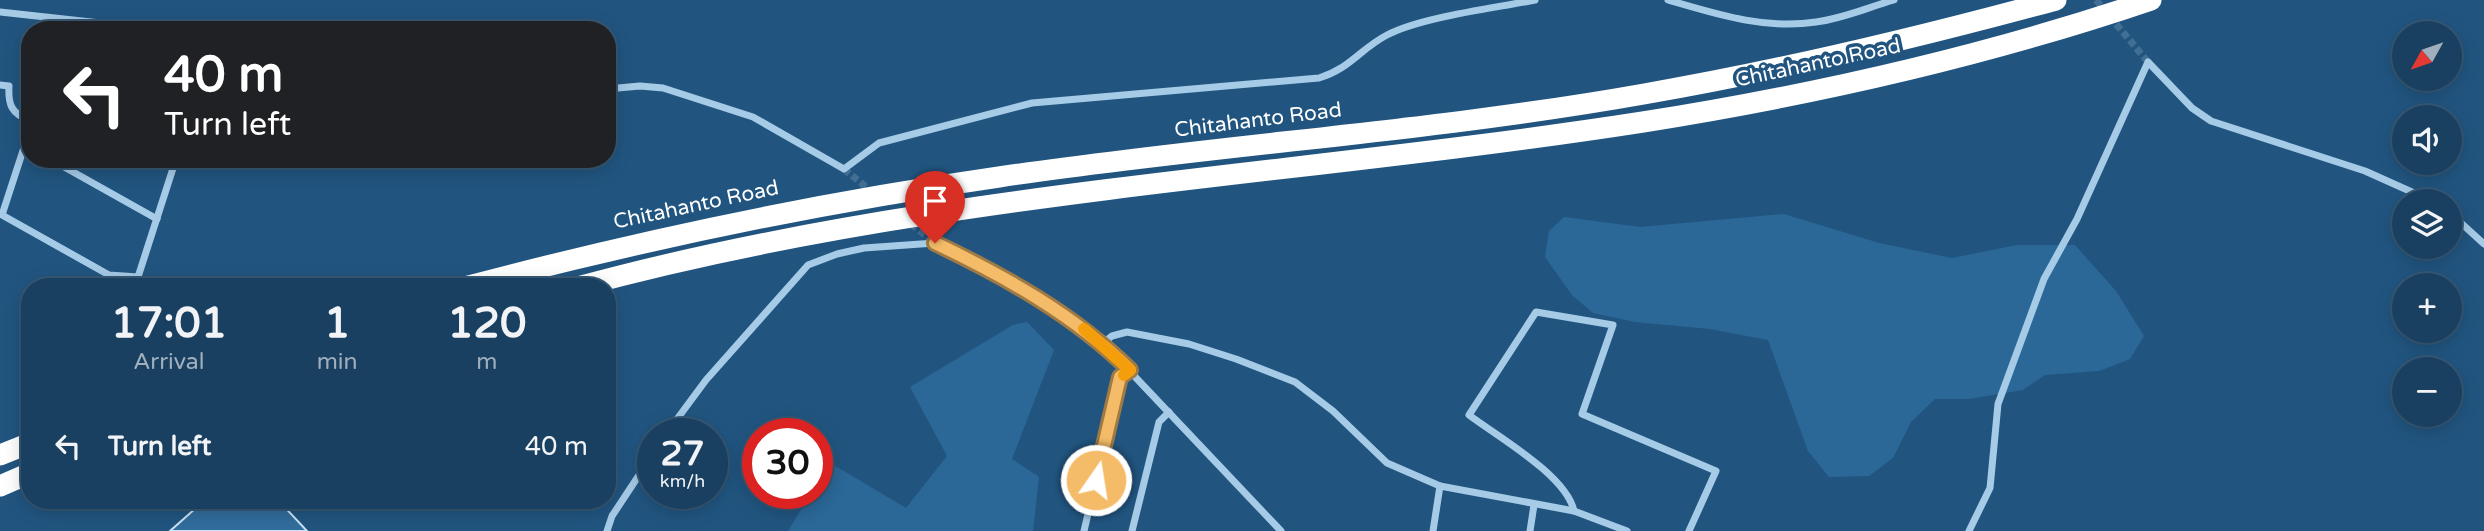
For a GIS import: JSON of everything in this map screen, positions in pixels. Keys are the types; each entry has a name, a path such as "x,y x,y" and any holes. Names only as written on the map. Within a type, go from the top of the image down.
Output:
{"highway":[{"name":"Chitahanto Road","path":"499,278 610,248 807,206 1001,176 1514,114 1654,92 1903,41 2056,0"},
{"name":"Chitahanto Road","path":"616,279 816,234 1002,202 1518,140 1765,100 1926,65 2097,18 2151,0"},
{"path":"0,455 21,447"},
{"path":"0,486 21,477"}],"street":[{"path":"616,88 663,88 753,117 844,169 879,143 1032,103 1319,78 1340,71 1386,35 1405,27 1535,0"},
{"path":"1668,0 1748,22 1782,23 1816,22 1894,0"},
{"path":"0,12 77,21"},
{"path":"1969,531 1990,488 1998,404 2044,279 2077,219 2148,62 2192,108 2211,121 2365,172 2404,189"},
{"path":"0,85 9,86 8,100 13,111 21,115"},
{"path":"21,163 1,218 109,275 138,277 173,168"},
{"path":"66,168 157,219"},
{"path":"2462,224 2484,244"},
{"path":"677,418 698,389 808,265 837,254 935,243 985,267 1050,306 1103,343 1280,531"},
{"path":"1574,510 1571,498 1552,477 1469,415 1536,312 1613,325 1582,414 1716,471 1689,531"},
{"path":"1103,343 1120,332 1146,334 1236,359 1295,382 1333,411 1387,463 1440,486 1534,505 1574,510 1627,531"},
{"path":"1084,531 1120,377 1130,370"},
{"path":"1132,531 1159,422 1169,412"},
{"path":"607,531 612,516 637,478"},
{"path":"1433,531 1440,486"},
{"path":"1530,531 1534,505"}],"shaded area":[{"path":"1784,214 1879,243 1952,258 2017,245 2075,245 2116,291 2144,336 2130,359 2099,371 2045,375 2023,390 1969,399 1935,399 1911,422 1893,458 1869,476 1829,477 1808,451 1768,340 1710,329 1635,322 1593,313 1572,295 1545,257 1549,231 1564,217 1640,227"},
{"path":"1027,322 1054,350 1012,459 1039,477 1033,531 788,531 801,509 833,509 833,465 906,508 947,456 910,387 1013,325"}],"building":[{"path":"195,509 286,509 307,531 170,531"}],"tunnel":[{"path":"2096,0 2148,62"},
{"path":"844,169 872,192"},
{"path":"911,224 935,243"}],"slow traffic":[{"path":"1084,329 1103,343 1130,370 1124,375"}],"route":[{"path":"935,243 985,267 1050,306 1103,343 1130,370 1120,377 1096,480"}]}
